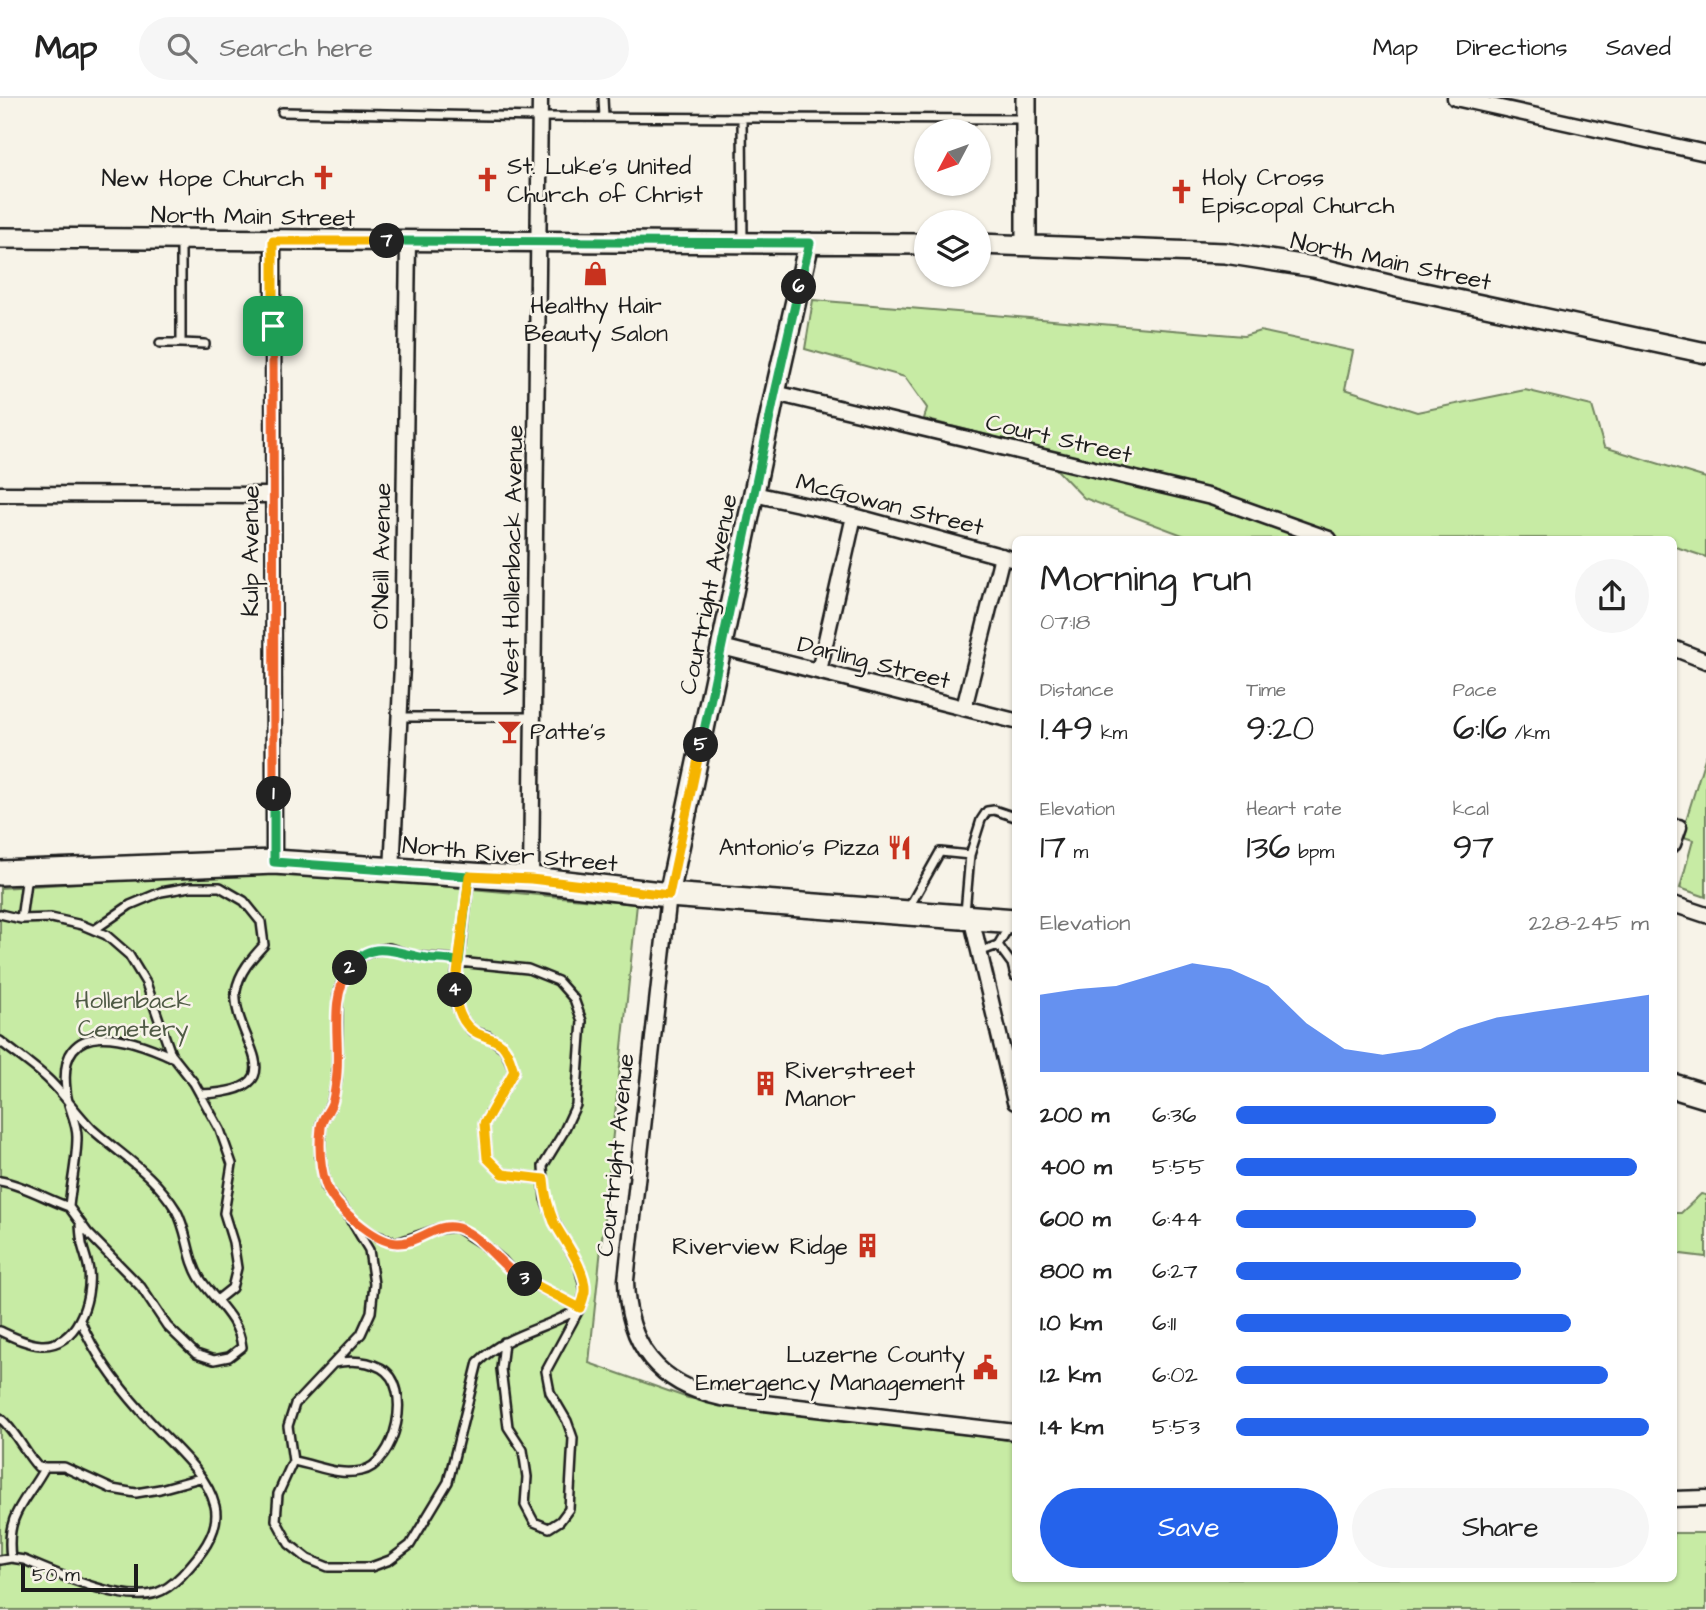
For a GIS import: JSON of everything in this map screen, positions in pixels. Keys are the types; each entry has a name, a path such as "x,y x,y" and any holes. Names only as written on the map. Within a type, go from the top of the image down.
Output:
{"main road":[{"path":"1026,98 1026,244"},
{"name":"North Main Street","path":"0,238 914,244"},
{"name":"Courtright Avenue","path":"669,895 775,393 810,243"},
{"name":"North Main Street","path":"991,244 1225,253 1314,267 1706,353"},
{"name":"North River Street","path":"0,873 274,862 531,879 669,895 1010,921"},
{"path":"1677,1087 1706,1096"}],"street":[{"name":"West Hollenback Avenue","path":"531,879 540,98"},
{"path":"1455,98 1706,153"},
{"name":"Kulp Avenue","path":"273,241 274,862"},
{"name":"O'Neill Avenue","path":"392,871 400,717 408,242"},
{"name":"Court Street","path":"775,393 1211,497 1321,536"},
{"path":"0,494 272,495"},
{"name":"McGowan Street","path":"754,494 854,516 1008,558"},
{"path":"819,671 854,516"},
{"path":"964,708 1008,558"},
{"name":"Darling Street","path":"722,647 1012,719"},
{"path":"1677,650 1706,661"},
{"path":"1677,833 1679,827"},
{"name":"Courtright Avenue","path":"669,895 626,1280 627,1305 633,1330 643,1349 657,1367 676,1383 697,1393 1012,1432"},
{"path":"1677,905 1706,915"},
{"path":"968,917 979,951 1012,1089"},
{"path":"1677,1499 1706,1498"}],"lane":[{"path":"603,98 604,117"},
{"path":"282,112 540,117 1026,119"},
{"path":"742,118 743,243"},
{"path":"181,240 181,343"},
{"path":"160,343 205,344"},
{"path":"400,717 533,717"},
{"path":"968,917 970,855 981,820 987,811 994,810 1012,816"},
{"path":"906,912 940,852 970,855"},
{"path":"21,919 28,871"},
{"path":"469,876 455,981 456,1004 463,1020 472,1031 500,1043 514,1071 484,1124 487,1158 503,1174 544,1179"},
{"path":"94,930 130,905 161,892 190,887 220,887 244,901 261,922 264,945 244,968 236,990 237,1007 253,1049 255,1070 250,1082 238,1090 200,1094"},
{"path":"0,914 21,919 51,918 106,935 129,955 146,983 174,1058 200,1094 220,1130 232,1164 224,1213 237,1268 232,1288 217,1300"},
{"path":"979,951 998,945 1010,921"},
{"path":"998,945 1012,964"},
{"path":"504,1342 501,1369 504,1398 508,1427 523,1450 527,1477 524,1505 534,1522 549,1528 560,1521 569,1509 573,1438 568,1421 551,1392 545,1371 580,1308 585,1290 581,1274 545,1199 543,1166 576,1105 582,1021 574,999 558,981 528,969 451,959 435,960 389,948 372,951 356,959 344,976 338,998 337,1079 332,1102 321,1124 320,1156 326,1188 369,1250 374,1284 371,1312 361,1334 295,1404 288,1426 293,1461 278,1493 276,1520 289,1544 308,1559 328,1567 371,1567 390,1560 410,1545 448,1482 478,1362 490,1350 504,1342 561,1320 580,1308"},
{"path":"69,1207 77,1135 66,1091 65,1063 73,1048 93,1038 122,1038 174,1058"},
{"path":"0,1041 49,1080 90,1127 139,1165 166,1195 178,1213 199,1277 234,1322 241,1335 242,1347 229,1357 214,1360 197,1354 167,1326 141,1287 88,1233 69,1207 16,1184 0,1181"},
{"path":"351,1221 374,1235 397,1243 438,1229 455,1227 484,1245 514,1274 580,1308"},
{"path":"0,1331 15,1339 44,1346 65,1338 81,1322 89,1271 80,1222"},
{"path":"0,1560 11,1558 119,1594 155,1594 173,1584 190,1566 210,1539 215,1525 215,1507 200,1478 119,1385 92,1348 81,1322"},
{"path":"293,1461 339,1473 365,1471 382,1459 397,1428 395,1384 383,1368 354,1360 333,1363"},
{"path":"0,1418 8,1424 24,1452 38,1467 64,1467 112,1489 136,1493 200,1478"},
{"path":"11,1558 9,1541 19,1504 35,1486 45,1467"}],"green space":[{"path":"813,300 1244,336 1260,331 1353,351 1345,389 1417,412 1525,390 1592,406 1604,447 1706,478 1706,557 1677,547 1677,536 1185,536 1084,498 1035,447 924,419 927,408 905,377 805,349"},
{"path":"1706,755 1706,897 1680,888 1693,840 1681,836"},
{"name":"Hollenback Cemetery","path":"274,871 637,904 589,1363 688,1398 1012,1441 1012,1582 1677,1582 1677,1533 1706,1533 1706,1610 0,1610 0,888"},
{"path":"1701,1194 1706,1195 1706,1257 1677,1253 1677,1213 1681,1213"}],"place":[{"name":"New Hope Church","path":"324,178"},
{"name":"St. Luke's United Church of Christ","path":"487,180"},
{"name":"Holy Cross Episcopal Church","path":"1182,191"},
{"name":"Healthy Hair Beauty Salon","path":"596,274"},
{"name":"Patte's","path":"510,731"},
{"name":"Antonio's Pizza","path":"899,847"},
{"name":"Riverstreet Manor","path":"765,1084"},
{"name":"Riverview Ridge","path":"868,1246"},
{"name":"Luzerne County Emergency Management","path":"985,1368"}],"route":[{"path":"273,326 273,241 810,243 775,393 669,895 531,879 469,876 462,943 459,962 455,981 456,1004 463,1020 472,1031 500,1043 514,1071 484,1124 487,1158 503,1174 544,1179 545,1199 579,1266 585,1290 580,1308 514,1274 484,1245 455,1227 438,1229 397,1243 374,1235 351,1221 326,1188 320,1156 321,1124 332,1102 337,1079 338,998 344,976 356,959 372,951 389,948 414,956 459,962 469,876 274,862 273,326"}]}
